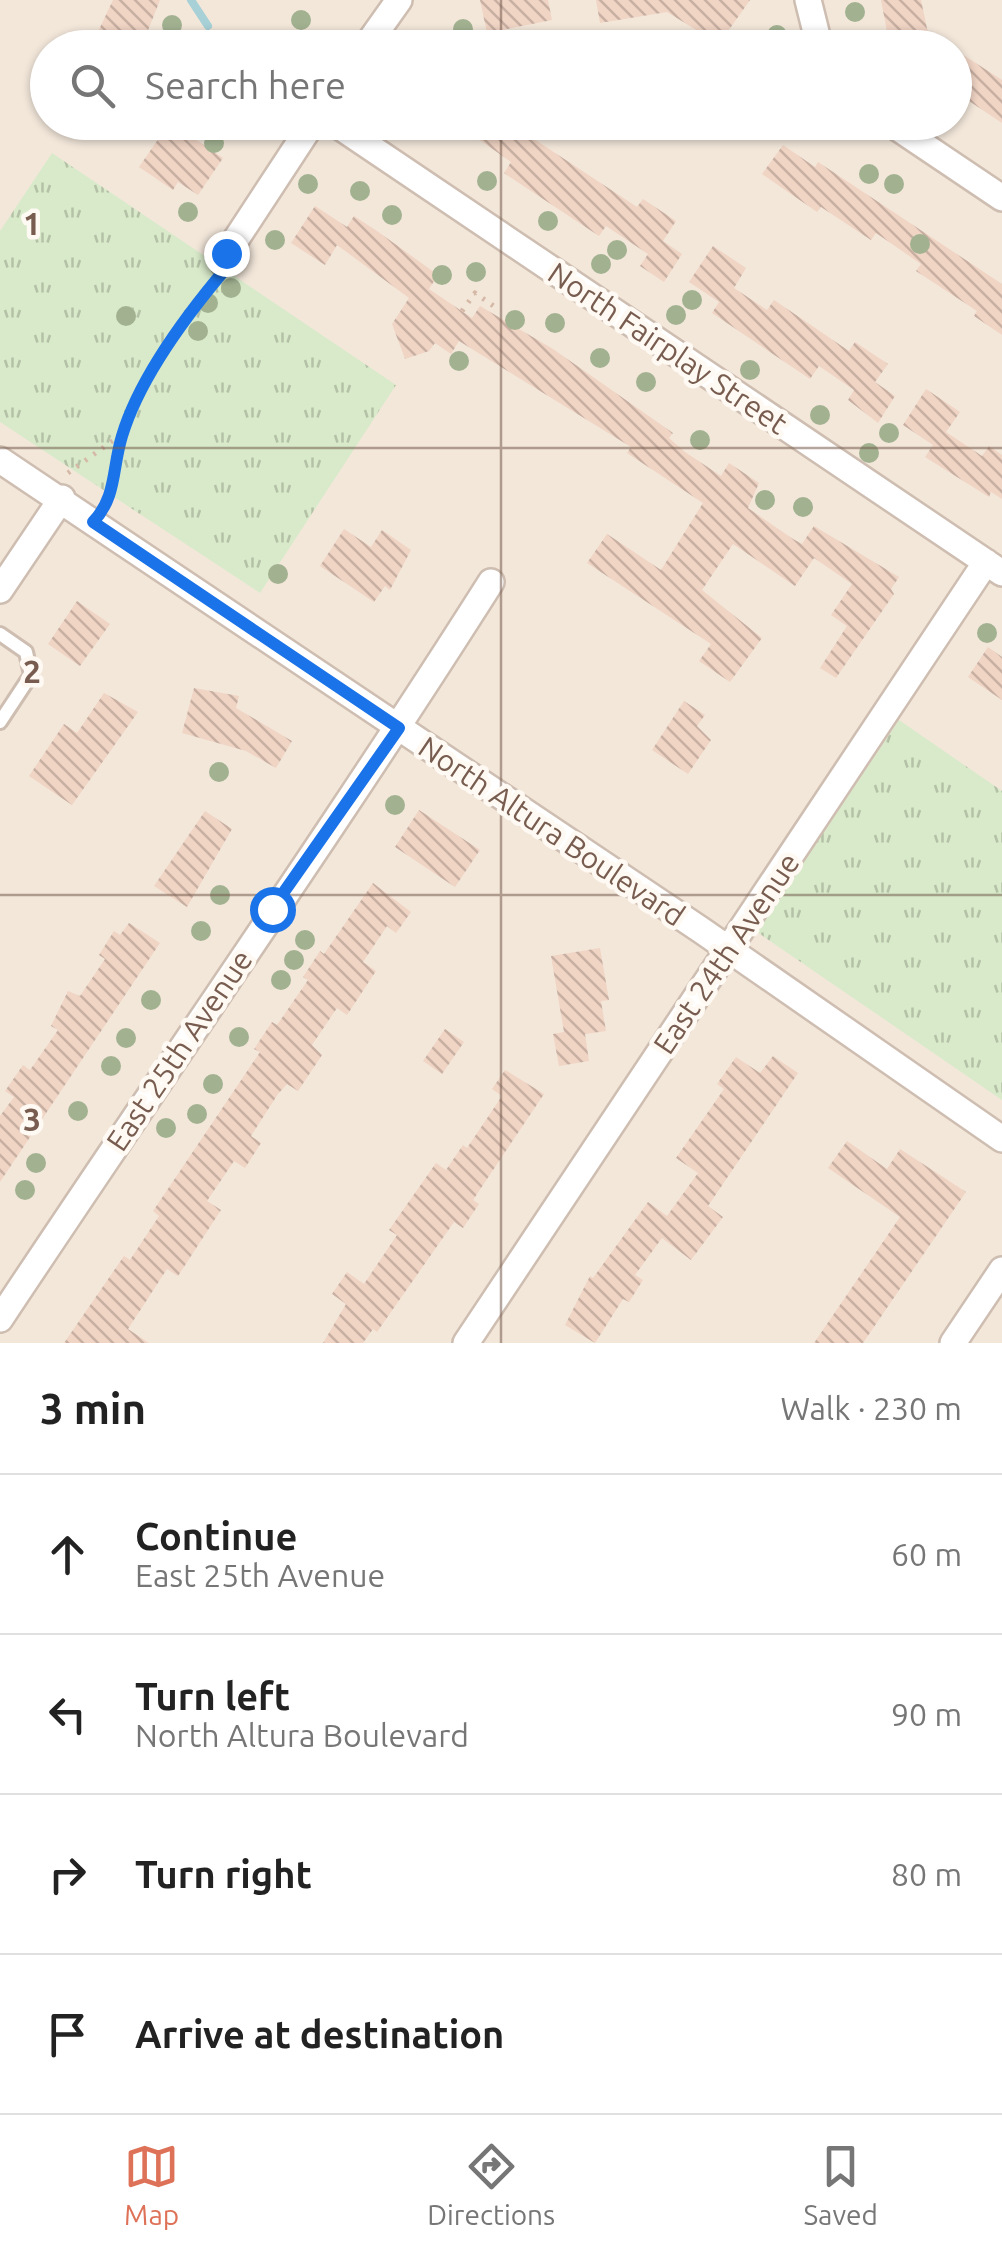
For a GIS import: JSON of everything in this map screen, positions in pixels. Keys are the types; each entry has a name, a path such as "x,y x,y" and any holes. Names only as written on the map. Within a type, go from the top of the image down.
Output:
{"street":[{"path":"378,30 399,0"},
{"path":"808,0 816,30"},
{"path":"226,253 300,140"},
{"name":"North Fairplay Street","path":"360,140 994,567"},
{"path":"916,140 1002,198"},
{"name":"North Altura Boulevard","path":"0,460 729,949 1002,1139"},
{"path":"0,590 52,492"},
{"name":"East 24th Avenue","path":"466,1343 729,949 994,567"},
{"name":"East 25th Avenue","path":"0,1319 272,909 399,728 491,582"},
{"path":"953,1343 1002,1270"}],"lane":[{"path":"0,634 26,652 32,675 0,722"}],"path":[{"path":"93,522 109,506 122,434 169,342 228,266 226,253"},
{"path":"462,311 474,293 496,307"},
{"path":"52,492 122,434"}],"shaded area":[{"path":"0,0 1002,0 1002,1343 0,1343"}],"green space":[{"path":"52,153 396,385 260,593 0,422 0,231"},
{"path":"899,720 1002,791 1002,1100 757,932"}],"building":[{"path":"113,0 160,0 148,30 99,30"},
{"path":"480,0 548,0 552,20 486,30"},
{"path":"596,0 750,0 729,30 696,30 667,12 600,23"},
{"path":"881,0 921,0 927,30 887,30"},
{"path":"972,61 1002,80 1002,123 972,103"},
{"path":"158,140 196,140 223,158 198,195 178,182 173,190 139,167"},
{"path":"480,140 536,140 637,207 643,199 676,221 663,241 682,254 664,282 640,266 648,254 606,226 599,236 504,173 511,162"},
{"path":"783,145 815,167 818,162 1002,284 1002,335 974,316 977,311 916,271 921,264 876,233 871,240 821,207 817,212 762,174"},
{"path":"315,206 347,227 354,216 377,231 438,275 429,289 472,318 480,306 553,349 673,433 669,438 721,476 729,463 759,483 748,508 793,539 802,544 814,526 899,577 891,589 894,594 836,678 820,668 847,626 831,615 852,584 814,558 795,586 733,544 702,590 762,638 730,682 699,661 711,644 587,563 607,534 661,570 703,503 627,453 631,447 459,341 451,354 435,343 429,351 405,359 392,324 409,298 337,245 325,265 291,243"},
{"path":"713,246 746,268 734,288 767,310 774,300 849,351 855,342 888,364 875,382 895,396 878,423 848,400 854,390 819,366 810,379 712,313 719,302 689,282"},
{"path":"926,389 960,412 946,432 982,456 989,446 1002,455 1002,499 991,492 989,497 925,457 933,445 903,425"},
{"path":"344,529 371,547 382,530 411,550 390,590 385,586 374,602 320,566"},
{"path":"77,601 110,624 80,666 48,644"},
{"path":"988,647 1002,657 1002,700 968,677"},
{"path":"194,688 239,696 236,708 292,741 276,768 246,751 182,733"},
{"path":"104,693 138,712 72,805 29,776 64,724 77,733"},
{"path":"684,701 705,715 697,726 711,740 688,774 652,750"},
{"path":"419,810 480,850 455,887 395,847"},
{"path":"205,811 232,829 187,907 154,886"},
{"path":"373,883 411,912 396,933 387,926 363,962 376,971 347,1015 337,1008 312,1045 322,1055 298,1091 287,1084 278,1094 251,1136 261,1143 245,1168 234,1161 207,1201 221,1210 178,1276 167,1269 128,1329 149,1343 64,1343 124,1256 130,1260 159,1216 153,1211 260,1052 254,1049 272,1022 277,1025 308,980 303,977 320,951 324,954"},
{"path":"129,923 160,943 0,1182 0,1116 14,1097 5,1091 23,1065 30,1070 58,1030 51,1026 68,991 80,996 105,959 99,955 114,931 120,935"},
{"path":"600,948 609,1000 601,1001 606,1031 585,1034 589,1061 559,1066 553,1034 564,1032 551,956"},
{"path":"445,1029 464,1042 442,1074 423,1061"},
{"path":"773,1056 798,1073 708,1206 723,1217 691,1260 662,1238 635,1275 643,1280 629,1302 623,1299 595,1343 565,1325 590,1276 593,1278 648,1202 667,1216 698,1173 676,1158 724,1089 717,1084 736,1057 760,1073"},
{"path":"505,1070 544,1094 473,1200 479,1204 463,1228 454,1222 377,1332 373,1329 363,1343 323,1343 346,1304 332,1294 347,1272 364,1284 397,1235 389,1230 436,1163 446,1170 463,1145 467,1148 502,1096 492,1089"},
{"path":"847,1141 887,1169 900,1149 966,1192 863,1343 814,1343 900,1217 828,1168"}],"waterway":[{"path":"191,0 208,26"}],"route":[{"path":"226,253 228,266 192,307 169,342 122,434 109,506 93,522 399,728 272,909"}]}
